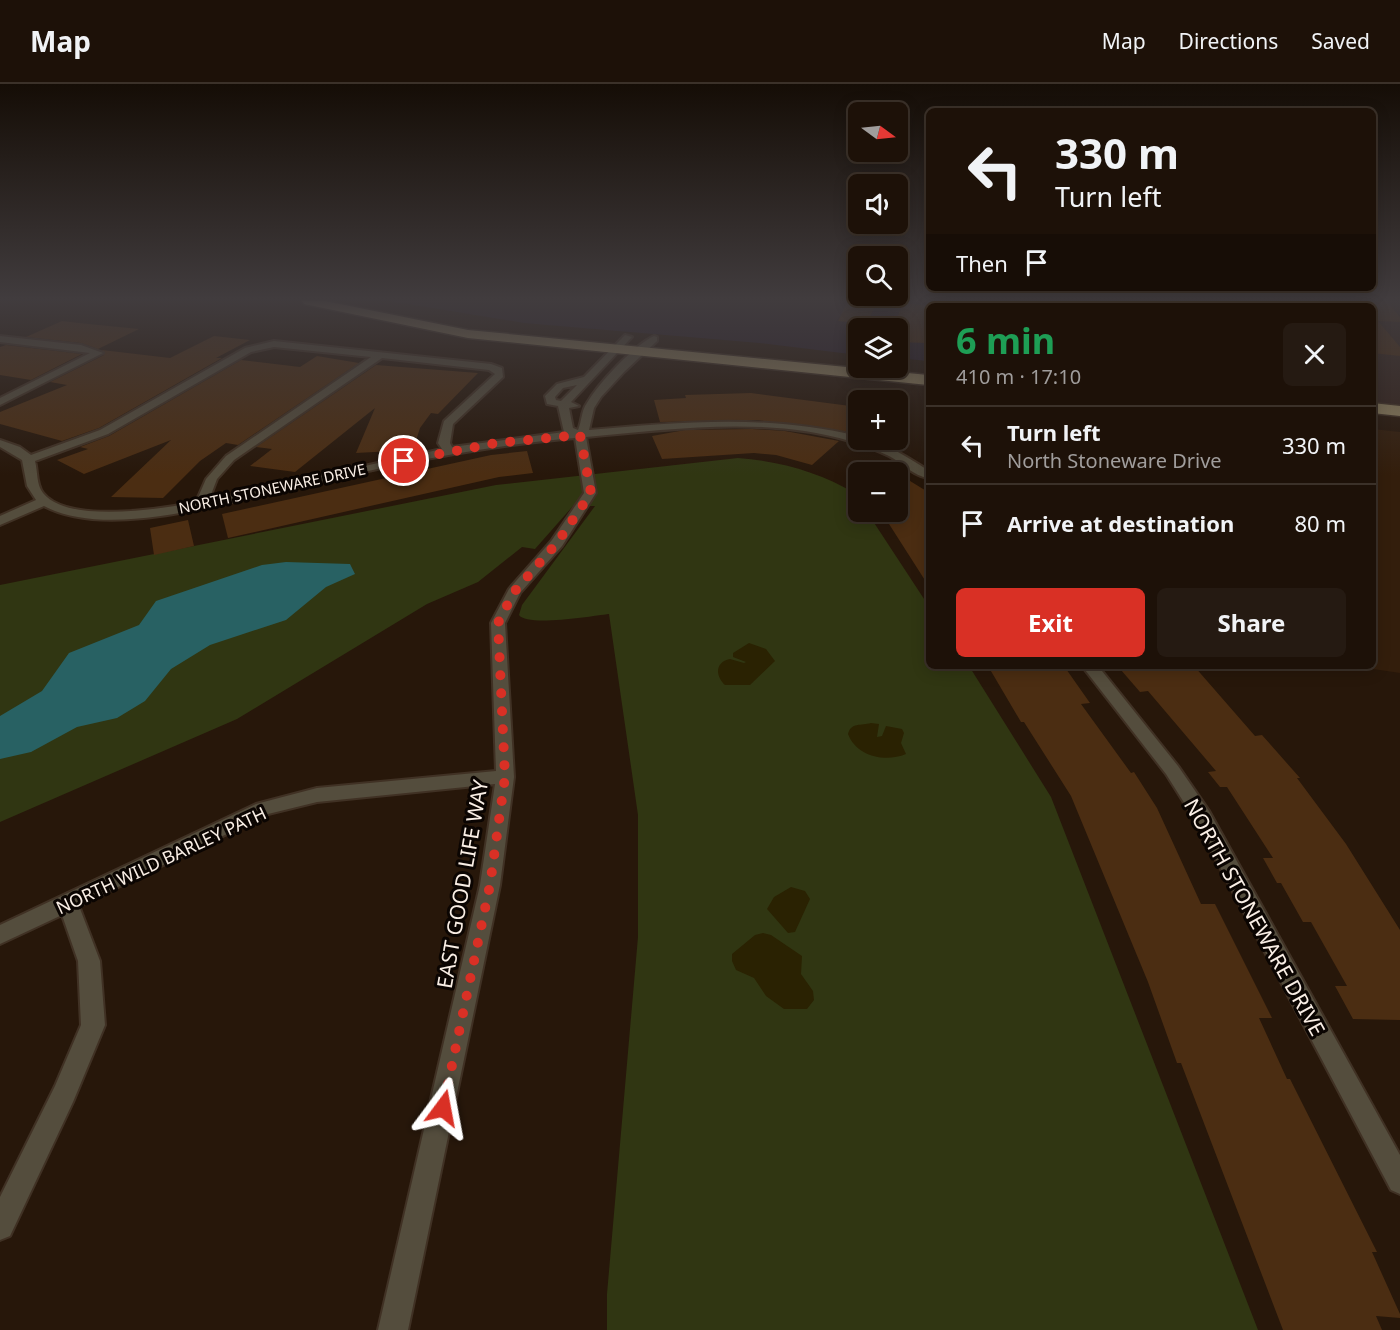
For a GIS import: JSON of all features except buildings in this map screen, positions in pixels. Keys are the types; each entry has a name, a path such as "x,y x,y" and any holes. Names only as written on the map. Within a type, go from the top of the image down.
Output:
{"main road":[{"path":"712,359 926,380"},
{"path":"908,364 926,366"},
{"path":"1376,408 1400,411"},
{"path":"1376,416 1400,418"},
{"path":"1376,424 1400,426"}],"street":[{"path":"0,402 86,359"},
{"path":"28,460 104,432 233,359"},
{"path":"202,504 204,490 216,472 230,458 374,359"},
{"path":"418,359 491,367 499,370 500,375 448,423 444,443 449,451"},
{"path":"563,405 608,359"},
{"path":"580,435 587,428 590,406 632,359"},
{"path":"588,379 555,390 550,396 551,402 590,406"},
{"name":"EAST GOOD LIFE WAY","path":"393,1330 468,997 490,885 505,777 498,623 514,592 557,543 591,493 580,435 568,430 563,405"},
{"name":"NORTH STONEWARE DRIVE","path":"45,501 69,511 103,515 145,513 202,504 449,451 505,442 714,423 786,426 870,445 909,462 926,474"},
{"path":"0,443 22,454 28,460 33,487 45,501 0,520"},
{"name":"NORTH STONEWARE DRIVE","path":"1091,669 1172,770 1202,816 1400,1181"},
{"name":"NORTH WILD BARLEY PATH","path":"0,935 263,809 317,795 505,777"},
{"path":"0,1226 64,1094 93,1025 89,962 68,904"}],"shaded area":[{"path":"1376,359 1400,359 1400,406 1376,404"},
{"path":"1376,429 1400,432 1400,673 1373,669 1376,669"}],"green space":[{"path":"738,458 799,469 848,489 848,522 874,522 926,602 926,669 971,669 1051,797 1258,1330 607,1330 607,1294 638,937 638,815 609,614 547,620 534,620 519,615 522,605 595,506 573,506 535,549 522,547 478,582 427,604 237,719 0,822 0,585 496,485"}],"sand":[{"path":"749,643 766,649 775,661 750,685 725,685 719,678 719,666 730,659 746,662 733,657 733,653"},
{"path":"879,724 877,737 882,736 886,726 902,729 904,733 901,743 906,754 889,758 872,756 857,748 848,734 849,730 854,726"},
{"path":"791,887 805,891 810,899 795,932 788,933 767,909 774,897"},
{"path":"763,933 771,935 802,956 801,974 813,991 814,1000 807,1009 784,1009 766,996 754,978 736,970 732,954 755,935"}],"water":[{"path":"286,562 350,564 355,574 326,587 286,620 210,645 171,669 145,701 117,718 77,727 31,752 0,759 0,716 42,691 69,653 139,625 156,601 262,565"}],"route":[{"path":"404,461 496,443 580,435 591,493 557,543 523,579 498,623 505,777 490,885 443,1108"}]}
